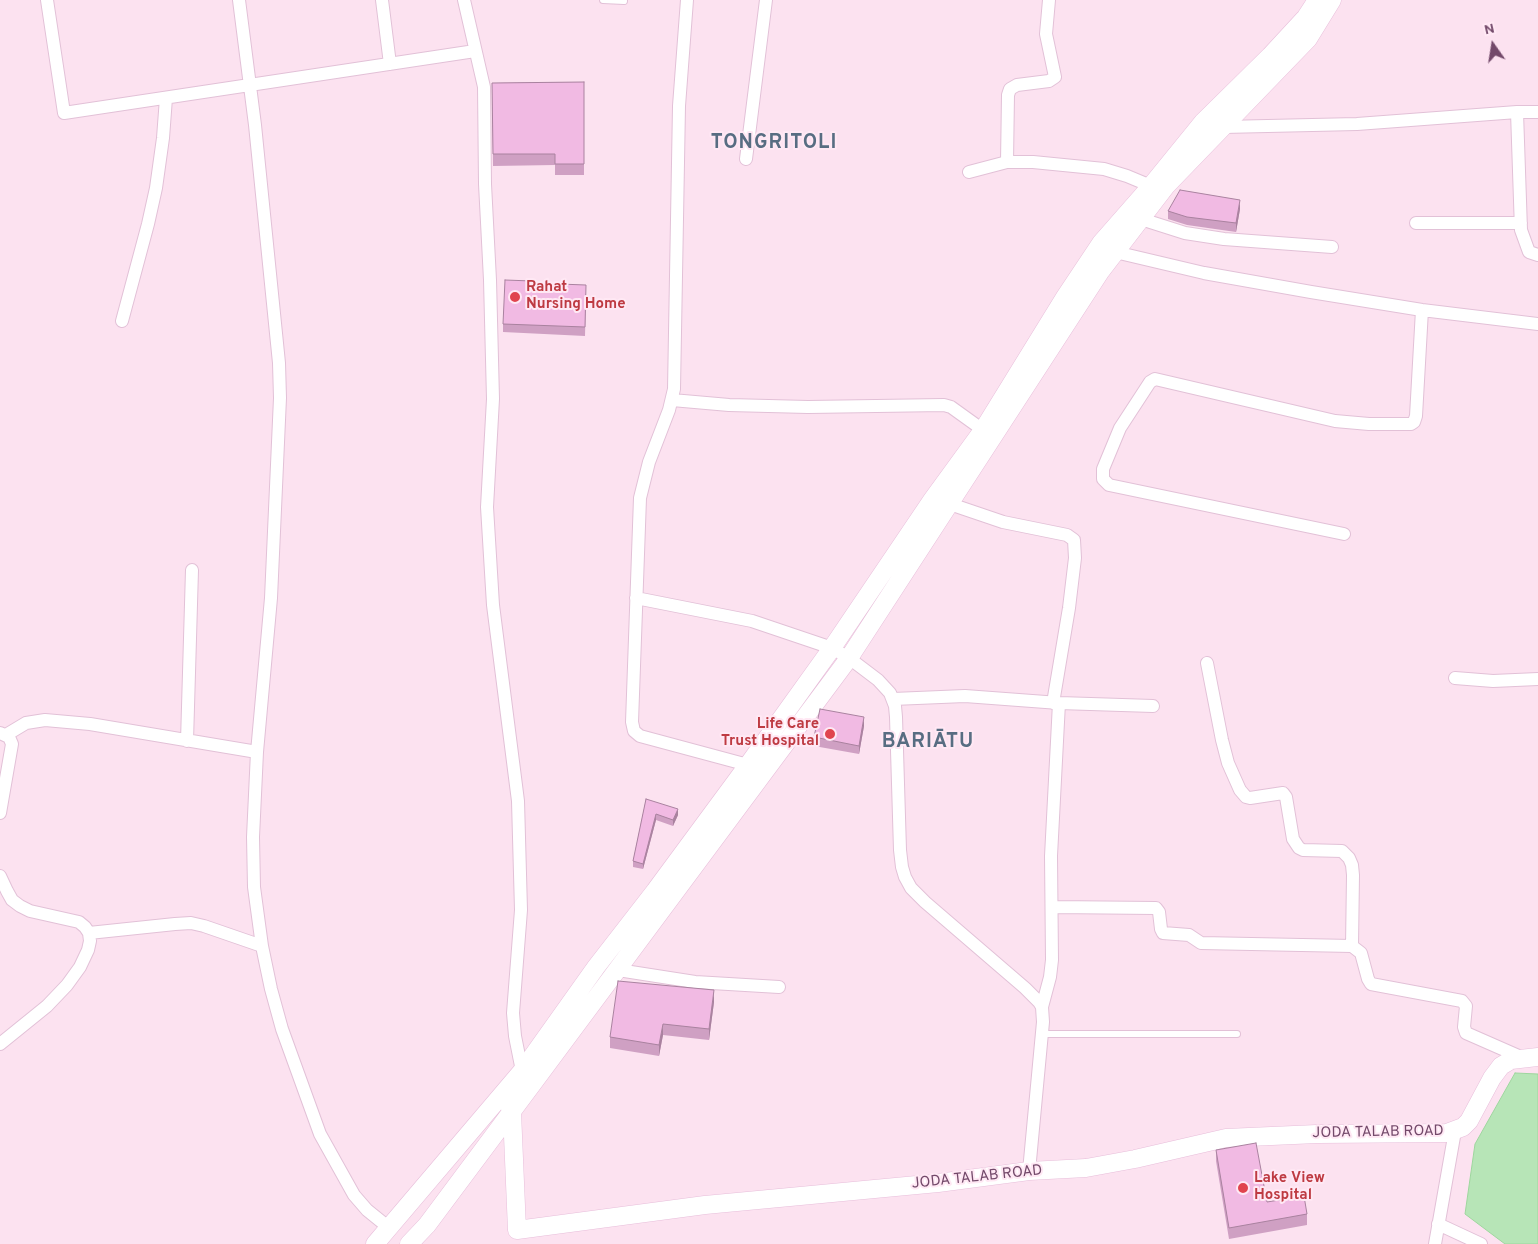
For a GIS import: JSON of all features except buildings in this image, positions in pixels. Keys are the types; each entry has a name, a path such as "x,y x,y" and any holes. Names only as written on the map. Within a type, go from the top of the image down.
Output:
{"main road":[{"path":"375,1244 522,1071 596,967 748,765 832,648 932,500 983,430 1092,256 1203,122 1270,56 1306,17 1317,0"},
{"path":"409,1244 427,1225 512,1112 849,658 1094,280 1166,186 1308,39 1332,0"},
{"name":"JODA TALAB ROAD","path":"502,1094 512,1112 517,1230 705,1205 938,1183 1029,1172 1086,1168 1226,1138 1317,1134 1447,1133 1455,1131 1469,1121 1492,1078 1501,1066 1511,1060 1530,1058"}],"street":[{"path":"47,0 64,113 476,51"},
{"path":"239,0 256,125 279,363 280,398 271,598 257,752 253,837 254,887 262,946 271,989 282,1029 320,1134 354,1194 367,1210 388,1227"},
{"path":"382,0 390,64"},
{"path":"464,0 484,87 485,184 491,290 493,399 487,507 493,605 518,801 521,910 513,1013 522,1071"},
{"path":"687,0 679,106 674,389 672,400 649,462 640,498 632,722 636,734 646,738 748,765"},
{"path":"746,159 766,0"},
{"path":"1007,162 1008,95 1010,89 1017,85 1049,82 1055,77 1046,28 1049,0"},
{"path":"122,321 156,188 166,98"},
{"path":"1516,112 1521,222 1526,247 1529,252 1538,255"},
{"path":"1222,127 1357,124 1538,112"},
{"path":"969,172 1007,162 1033,162 1104,169 1151,186"},
{"path":"1141,219 1186,233 1224,239 1332,247"},
{"path":"1416,223 1521,222"},
{"path":"1115,252 1204,274 1422,310 1538,324"},
{"path":"1344,534 1109,485 1102,476 1103,469 1120,428 1150,382 1155,380 1342,422 1411,424 1416,416 1422,310"},
{"path":"672,400 728,405 808,407 944,405 951,407 983,430"},
{"path":"950,504 1003,522 1068,536 1074,540 1075,558 1056,703 1051,856 1052,960 1049,985 1042,1007 1042,1034 1029,1172"},
{"path":"187,740 192,570"},
{"path":"636,598 752,621 832,648 849,658 882,684 893,699 896,717 900,850 902,867 906,877 912,888 925,902 1025,988 1042,1007"},
{"path":"1207,663 1228,764 1240,790 1250,798 1283,793 1286,797 1293,839 1299,848 1303,850 1342,851 1349,858 1353,875 1352,946"},
{"path":"1456,678 1493,681 1538,679"},
{"path":"893,699 965,696 1056,703 1153,706"},
{"path":"0,813 12,749 11,740 3,734 26,723 45,720 90,724 257,752"},
{"path":"0,876 12,900 20,906 79,922 89,933 88,950 80,967 67,985 47,1006 2,1041"},
{"path":"1052,907 1153,907 1158,909 1163,933 1189,935 1201,943 1352,946 1361,953 1371,984 1462,1001 1466,1006 1464,1027 1466,1033 1530,1058"},
{"path":"89,933 191,924 204,926 262,946"},
{"path":"618,970 695,982 779,986"},
{"path":"1434,1244 1455,1131"},
{"path":"1438,1224 1481,1244"}],"lane":[{"path":"603,0 624,1"},
{"path":"1042,1034 1236,1034"}],"shaded area":[{"path":"1515,1073 1538,1074 1538,1244 1505,1244 1465,1214 1475,1144"}],"place":[{"name":"Rahat Nursing Home","path":"515,297"},
{"name":"Life Care Trust Hospital","path":"830,734"},
{"name":"Lake View Hospital","path":"1243,1188"}],"district":[{"name":"TONGRITOLI","path":"774,144"},
{"name":"BARIĀTU","path":"928,743"}]}
